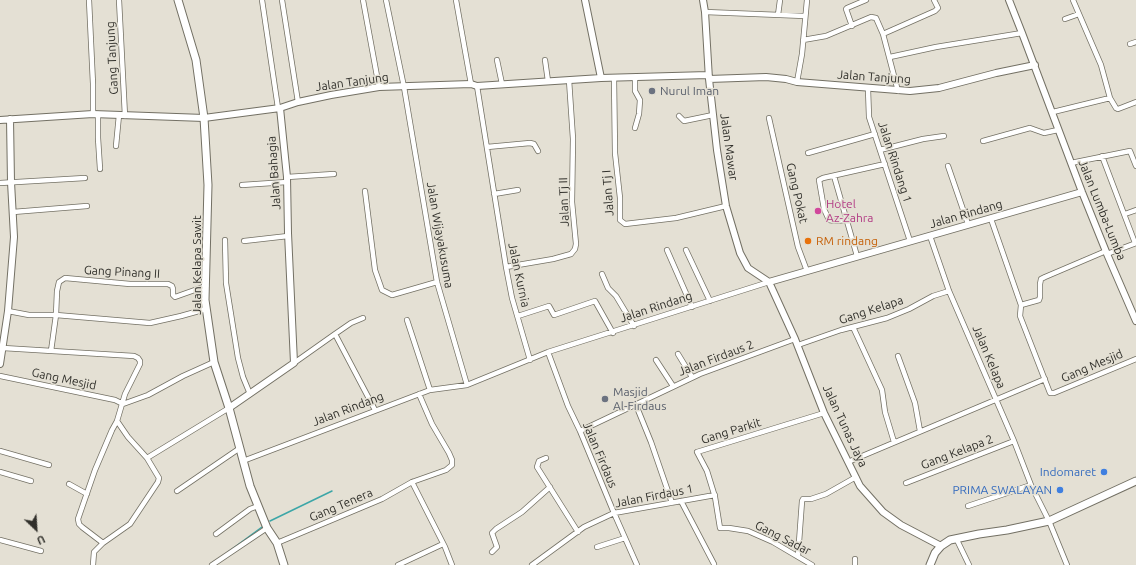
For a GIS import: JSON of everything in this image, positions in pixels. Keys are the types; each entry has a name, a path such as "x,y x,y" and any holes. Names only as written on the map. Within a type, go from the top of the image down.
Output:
{"main road":[{"name":"Jalan Kelapa Sawit","path":"178,0 196,60 204,118 208,185 206,309 214,362 229,408 250,486 267,528 277,543 284,565"},
{"path":"930,565 935,553 941,546 950,540 1049,521 1136,481"}],"street":[{"name":"Gang Tanjung","path":"89,0 93,84 100,169"},
{"name":"Gang Tanjung","path":"116,146 122,115 119,0"},
{"path":"262,0 279,108"},
{"path":"282,0 298,102"},
{"path":"363,0 379,87"},
{"name":"Jalan Wijayakusuma","path":"386,0 404,87 437,282 467,385"},
{"name":"Jalan Kurnia","path":"456,0 487,147 506,267 530,360"},
{"path":"585,0 601,78"},
{"name":"Jalan Mawar","path":"703,0 705,12 708,77 726,206 740,254 748,268 769,282"},
{"path":"778,14 780,0"},
{"path":"797,82 807,0"},
{"path":"852,26 846,9 866,0"},
{"path":"883,34 935,11 938,8 934,0"},
{"name":"Jalan Lumba-Lumba","path":"1009,0 1053,112 1058,130 1082,192 1136,321"},
{"path":"1073,0 1101,65 1110,98 1116,108 1118,109 1136,102"},
{"path":"705,12 805,16"},
{"path":"1065,19 1079,14"},
{"path":"803,40 826,36 871,17 876,18 890,57 898,91"},
{"path":"890,57 936,47 1022,33"},
{"path":"1130,44 1136,42"},
{"path":"497,60 502,84"},
{"path":"545,60 548,81"},
{"name":"Jalan Tanjung","path":"0,120 95,114 204,118 279,108 298,102 331,95 379,87 502,84 601,78 766,78 868,89 910,91 938,88 996,73 1035,65"},
{"path":"635,77 635,91 640,100 639,114 635,128"},
{"name":"Jalan Tj I","path":"614,78 615,153 620,198 620,220 625,224 676,218 726,206"},
{"name":"Jalan Tj II","path":"506,267 553,259 571,254 575,249 576,244 572,202 573,139 569,80"},
{"name":"Jalan Rindang 1","path":"868,89 870,116 910,241"},
{"path":"1053,112 1110,98"},
{"name":"Jalan Bahagia","path":"279,108 287,180 294,363"},
{"path":"679,116 684,121 713,115"},
{"name":"Gang Pokat","path":"769,118 798,247 807,271"},
{"path":"0,364 8,311 14,237 10,119"},
{"path":"983,142 1030,128 1044,133 1058,130"},
{"path":"808,153 875,134"},
{"path":"880,150 923,139 944,136"},
{"path":"487,147 530,143 534,144 538,151"},
{"path":"1071,163 1130,151 1136,166"},
{"path":"1021,305 1039,300 1041,280 1045,277 1106,252 1136,243 1102,156"},
{"path":"846,220 829,220 824,209 819,180 885,164"},
{"path":"948,166 968,224"},
{"path":"242,185 334,174"},
{"path":"834,176 857,256"},
{"path":"0,183 85,178"},
{"path":"494,194 518,190"},
{"path":"365,191 375,270 382,290 392,295 437,282"},
{"name":"Jalan Rindang","path":"243,461 430,390 467,385 548,352 613,333 769,282 1082,192"},
{"path":"13,212 87,206"},
{"path":"1125,214 1136,210"},
{"path":"990,219 1021,305 1020,316 1045,379"},
{"path":"244,241 288,236"},
{"name":"Jalan Kelapa","path":"930,236 949,291 1014,441 1031,485 1049,521 1067,565"},
{"path":"225,240 226,283 229,304 238,358 243,377 250,394"},
{"path":"667,250 692,307"},
{"path":"686,250 710,301"},
{"path":"602,274 608,288 616,296 634,326"},
{"name":"Gang Pinang II","path":"56,315 59,282 65,278 130,284 168,284 172,286 173,295 175,297 206,286"},
{"name":"Jalan Tunas Jaya","path":"769,282 798,345 824,413 860,486 883,512 901,525 941,546"},
{"name":"Gang Kelapa","path":"798,345 853,327 887,318 909,309 933,296 949,291"},
{"path":"518,316 549,306 554,315 595,301 613,333"},
{"path":"8,311 29,316 56,315 150,323 206,309"},
{"path":"51,351 56,315"},
{"path":"147,458 229,408 351,323 363,318"},
{"path":"407,320 430,390"},
{"path":"853,327 882,390 885,412 894,442"},
{"path":"336,334 375,410"},
{"name":"Jalan Firdaus 2","path":"580,431 692,377 795,339"},
{"path":"3,348 134,356 140,361 126,394 117,421 98,463 78,519 79,524 103,543"},
{"name":"Jalan Firdaus","path":"548,352 568,406 637,565"},
{"path":"678,354 692,377"},
{"path":"898,356 915,403 920,431"},
{"name":"Gang Mesjid","path":"848,462 1045,379 1048,390 1050,393 1054,393 1136,358"},
{"path":"656,360 673,386"},
{"path":"123,404 148,395 214,362"},
{"name":"Gang Mesjid","path":"0,376 115,400 123,404"},
{"name":"Gang Tenera","path":"277,543 382,498 412,482 446,470 452,465 452,460 432,424 419,394"},
{"path":"636,405 651,442 672,504"},
{"name":"Gang Parkit","path":"720,528 715,495 708,471 696,452 824,413"},
{"path":"93,565 94,552 103,543 130,524 158,482 159,478 147,458 128,437 117,421"},
{"name":"Gang Kelapa 2","path":"906,483 1014,441"},
{"path":"177,491 240,448"},
{"path":"0,451 49,466"},
{"path":"546,458 539,461 537,467 578,532"},
{"path":"0,472 31,481"},
{"path":"798,556 803,499 811,499 826,494 856,477"},
{"path":"412,482 452,565"},
{"path":"69,484 87,494"},
{"path":"968,506 1031,485"},
{"path":"492,552 497,547 492,533 522,512 550,487"},
{"name":"Jalan Firdaus 1","path":"532,565 584,527 614,513 672,504 715,495"},
{"path":"681,501 714,564"},
{"path":"216,534 250,509 258,506"},
{"path":"212,565 267,528"},
{"name":"Gang Sadar","path":"720,528 748,531 773,542 812,565"},
{"path":"597,547 625,538"},
{"path":"956,538 969,565"},
{"path":"0,540 41,552"},
{"path":"398,565 443,544"},
{"path":"855,559 855,565"},
{"path":"801,565 805,560"}],"waterway":[{"path":"270,521 332,491"},
{"path":"228,552 262,527"}],"place":[{"name":"Nurul Iman","path":"652,91"},
{"name":"Hotel Az-Zahra","path":"818,211"},
{"name":"RM rindang","path":"808,241"},
{"name":"Masjid Al-Firdaus","path":"605,399"},
{"name":"Indomaret","path":"1104,472"},
{"name":"PRIMA SWALAYAN","path":"1060,490"}]}
